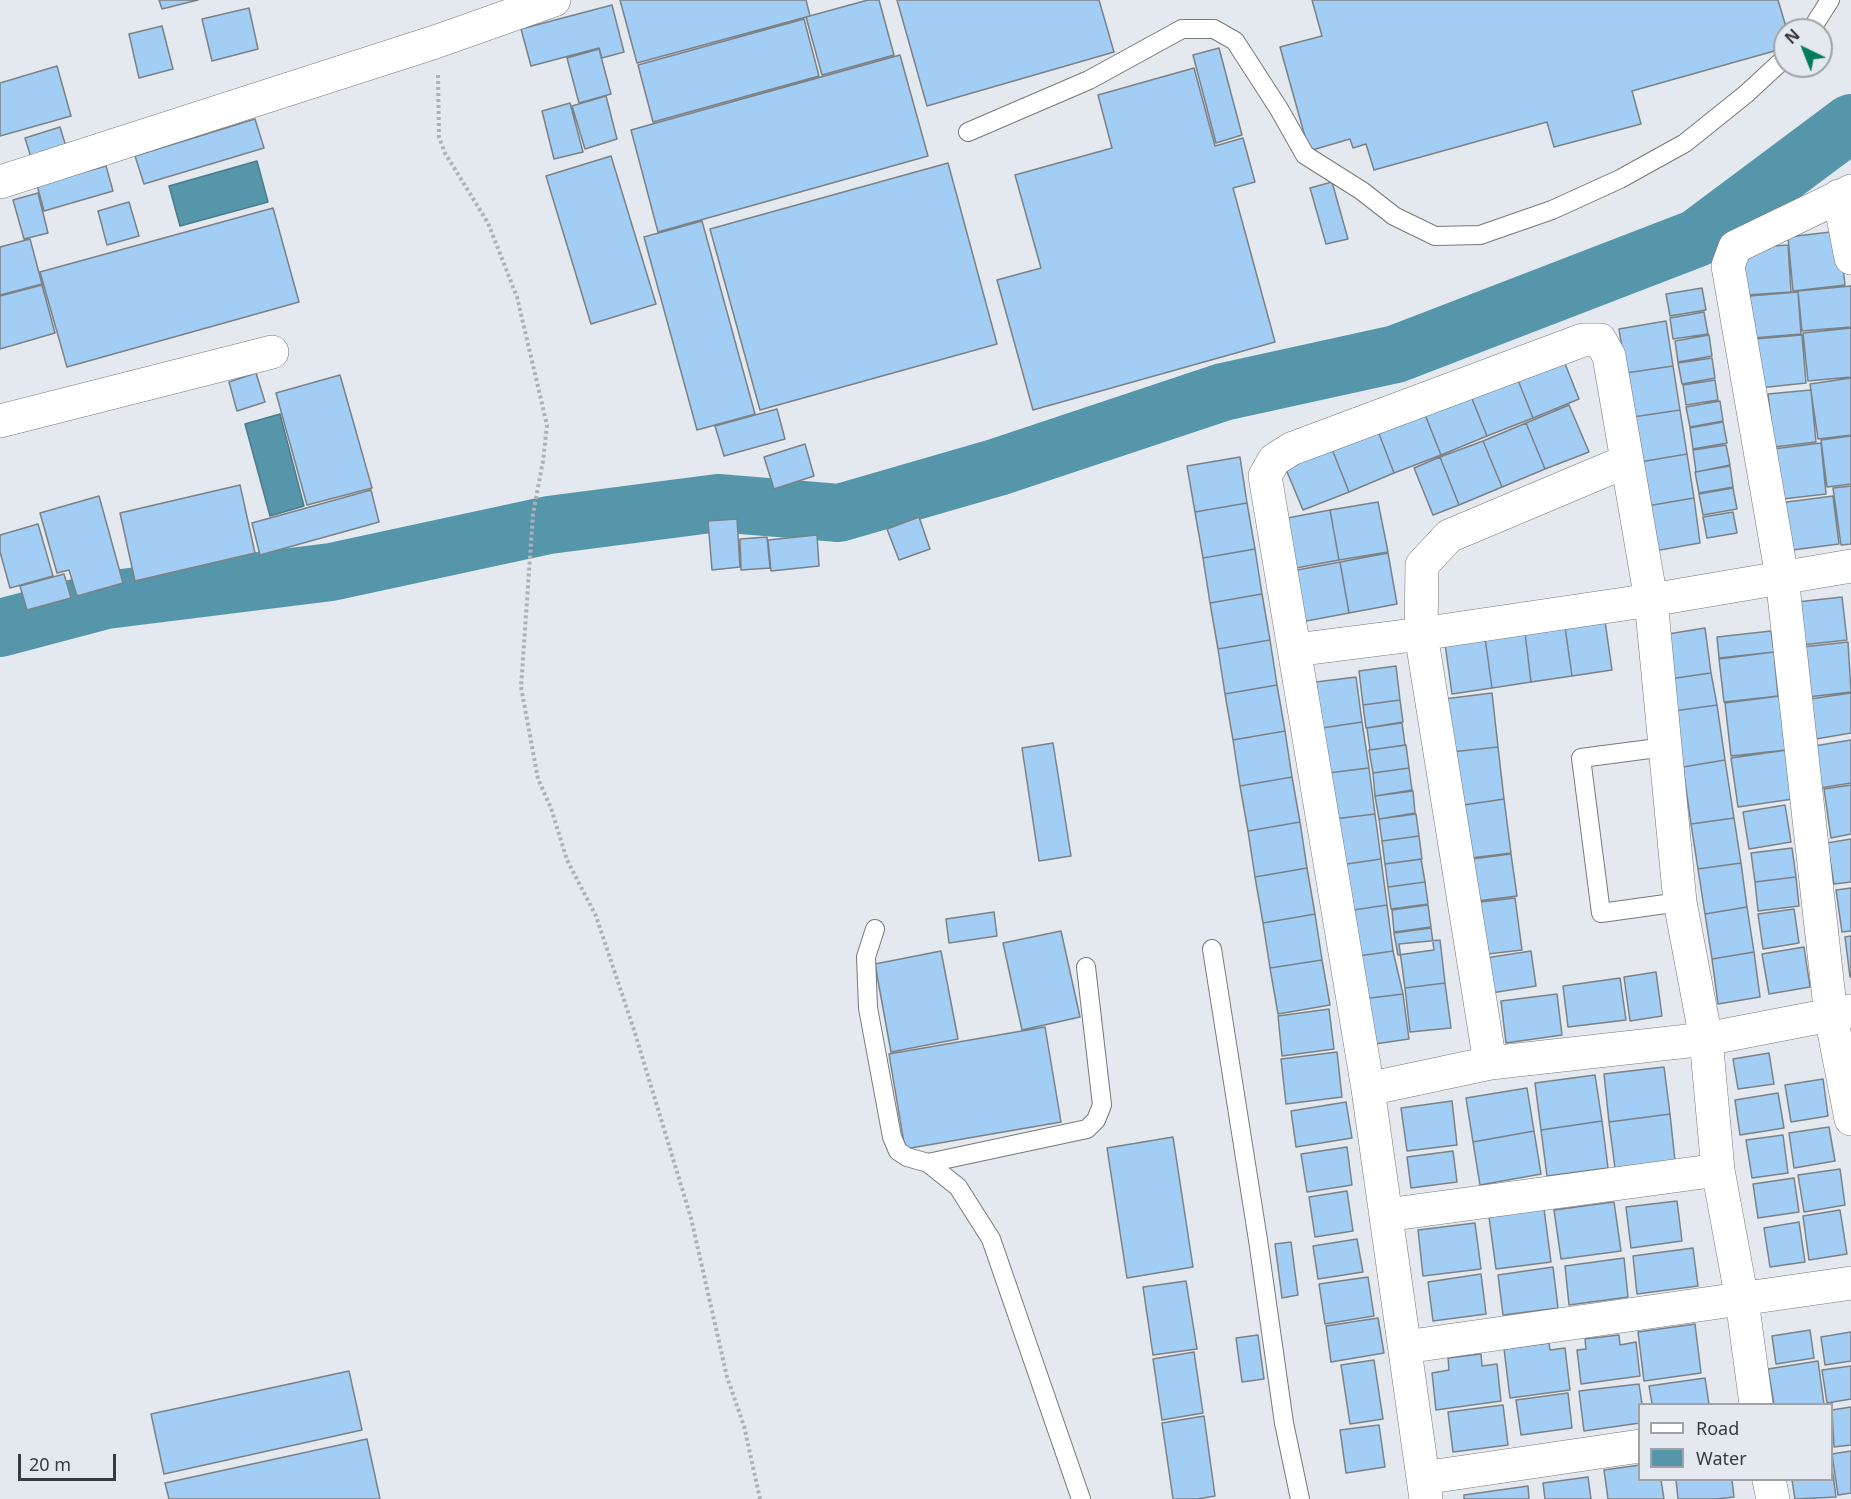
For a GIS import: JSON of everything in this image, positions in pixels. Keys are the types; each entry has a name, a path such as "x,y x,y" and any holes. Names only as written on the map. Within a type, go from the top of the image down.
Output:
{"street":[{"path":"0,182 435,42 554,0"},
{"path":"1851,258 1845,193 1735,247 1728,266 1782,577 1841,1014 1851,1119"},
{"path":"1638,1446 1425,1488 1368,1089 1265,476 1274,460 1291,448 1583,340 1600,340 1609,356 1650,600 1680,902 1706,1039 1718,1170 1742,1300 1756,1403"},
{"path":"0,421 272,352"},
{"path":"1490,1063 1421,634 1422,565 1449,536 1627,461"},
{"path":"1295,650 1650,600 1851,566"},
{"path":"1368,1089 1490,1063 1706,1039 1841,1014"},
{"path":"1386,1215 1718,1170"},
{"path":"1405,1347 1851,1283"},
{"path":"1769,1481 1773,1499"}],"lane":[{"path":"1819,18 1830,0"},
{"path":"968,132 1089,80 1182,28 1214,29 1235,41 1279,109 1305,155 1362,190 1394,216 1435,236 1480,235 1552,210 1620,179 1685,143 1773,69"},
{"path":"1665,747 1581,758 1601,913 1680,902"},
{"path":"875,929 866,957 868,1008 892,1137 898,1151 907,1157 928,1163 958,1187 991,1239 1081,1499"},
{"path":"1212,949 1284,1423 1300,1499"},
{"path":"928,1163 1087,1129 1096,1120 1102,1105 1086,967"}],"path":[{"path":"435,42 439,67 437,112 439,137 445,153 488,223 517,297 547,425 533,514 521,687 538,779 567,860 596,916 634,1030 691,1218 727,1377 744,1426 760,1499"}],"water":[{"path":"257,161 268,202 180,226 169,186"},
{"path":"280,414 304,506 270,516 245,424"}],"building":[{"path":"159,0 198,0 162,9"},
{"path":"620,0 806,0 810,16 637,63"},
{"path":"868,0 879,0 894,55 822,75 806,17"},
{"path":"897,0 1099,0 1114,52 927,106"},
{"path":"1312,0 1778,0 1783,18 1773,18 1773,51 1632,91 1641,124 1554,147 1547,122 1374,170 1366,144 1353,148 1350,139 1309,151 1280,47 1322,36"},
{"path":"612,5 624,52 602,58 599,48 531,66 521,29"},
{"path":"249,8 258,49 212,61 202,19"},
{"path":"804,19 819,76 653,122 638,65"},
{"path":"162,26 173,69 139,78 129,34"},
{"path":"1219,48 1242,135 1216,143 1193,55"},
{"path":"599,49 611,94 579,103 567,58"},
{"path":"900,55 928,156 658,232 631,130"},
{"path":"57,66 71,116 0,136 0,83"},
{"path":"1194,68 1215,146 1243,138 1255,182 1233,188 1275,342 1033,410 997,280 1041,268 1015,175 1112,148 1098,95"},
{"path":"606,96 617,139 585,149 572,106"},
{"path":"570,103 583,152 554,159 542,111"},
{"path":"255,119 264,148 144,184 135,156"},
{"path":"60,127 74,173 39,184 25,138"},
{"path":"611,156 656,304 591,324 546,176"},
{"path":"948,163 997,344 760,410 710,229"},
{"path":"106,166 113,191 44,211 37,185"},
{"path":"1332,182 1348,239 1326,244 1310,188"},
{"path":"38,193 48,233 24,239 13,200"},
{"path":"129,202 139,236 107,245 98,211"},
{"path":"273,208 299,302 67,367 40,272"},
{"path":"702,221 755,414 697,430 644,237"},
{"path":"1839,231 1845,285 1793,291 1788,237"},
{"path":"30,239 42,284 0,295 0,247"},
{"path":"1788,245 1791,292 1746,295 1743,248"},
{"path":"42,285 55,333 0,349 0,296"},
{"path":"1851,286 1851,327 1802,331 1798,291"},
{"path":"1702,288 1706,310 1670,316 1666,294"},
{"path":"1798,292 1801,334 1753,338 1750,296"},
{"path":"1704,312 1708,334 1673,339 1670,318"},
{"path":"1666,321 1673,366 1626,373 1619,329"},
{"path":"1851,328 1851,377 1808,381 1803,333"},
{"path":"1709,335 1712,356 1678,362 1675,341"},
{"path":"1802,335 1806,383 1759,388 1755,339"},
{"path":"1562,356 1579,399 1533,418 1516,375"},
{"path":"1712,358 1715,378 1682,384 1678,363"},
{"path":"1673,366 1680,410 1633,417 1626,373"},
{"path":"256,373 265,402 237,411 229,382"},
{"path":"340,375 372,488 307,505 276,393"},
{"path":"1516,375 1533,418 1487,436 1470,394"},
{"path":"1851,378 1851,435 1818,439 1810,384"},
{"path":"1715,380 1718,400 1686,405 1683,385"},
{"path":"1811,390 1816,442 1774,447 1768,394"},
{"path":"1470,394 1487,436 1441,455 1424,412"},
{"path":"1720,401 1723,421 1690,427 1686,407"},
{"path":"1569,405 1589,452 1545,469 1526,423"},
{"path":"777,409 785,439 724,456 715,426"},
{"path":"1680,410 1687,454 1640,462 1633,417"},
{"path":"1424,412 1441,455 1394,473 1378,431"},
{"path":"1723,422 1727,443 1693,449 1690,428"},
{"path":"1526,423 1545,469 1502,487 1483,441"},
{"path":"1378,431 1394,473 1349,492 1332,449"},
{"path":"1851,436 1851,484 1827,487 1821,440"},
{"path":"1483,441 1502,487 1459,505 1440,457"},
{"path":"1821,443 1826,494 1783,499 1773,449"},
{"path":"805,444 814,476 774,489 764,457"},
{"path":"1726,445 1730,465 1696,472 1693,450"},
{"path":"1332,449 1349,492 1303,510 1285,467"},
{"path":"1687,454 1694,498 1647,506 1640,462"},
{"path":"1240,457 1247,503 1195,512 1187,466"},
{"path":"1440,457 1459,505 1433,515 1414,468"},
{"path":"1730,466 1733,487 1699,493 1695,472"},
{"path":"240,485 255,553 135,581 120,513"},
{"path":"1851,486 1851,544 1841,545 1833,488"},
{"path":"1733,488 1737,509 1703,515 1699,494"},
{"path":"371,490 379,522 260,555 252,523"},
{"path":"99,496 123,583 77,596 69,570 57,573 40,513"},
{"path":"1833,496 1839,544 1785,551 1779,503"},
{"path":"1694,498 1700,543 1654,551 1647,506"},
{"path":"1378,502 1388,552 1339,560 1330,510"},
{"path":"1247,503 1255,549 1203,558 1195,512"},
{"path":"1330,510 1339,560 1291,569 1282,519"},
{"path":"1733,512 1737,533 1707,538 1703,517"},
{"path":"919,517 930,549 899,560 887,529"},
{"path":"737,519 740,567 712,570 708,521"},
{"path":"38,524 53,576 10,588 0,552 0,535"},
{"path":"817,535 819,566 771,571 768,540"},
{"path":"767,537 770,568 741,570 740,539"},
{"path":"1255,549 1262,594 1210,603 1203,558"},
{"path":"1388,553 1397,604 1349,613 1340,562"},
{"path":"1340,562 1349,613 1301,622 1292,571"},
{"path":"64,574 71,598 27,610 20,586"},
{"path":"1262,594 1270,640 1218,649 1210,603"},
{"path":"1842,597 1847,640 1802,645 1797,602"},
{"path":"1605,621 1612,670 1572,676 1565,627"},
{"path":"1565,627 1572,676 1531,682 1525,633"},
{"path":"1705,628 1711,673 1669,679 1662,635"},
{"path":"1771,631 1774,652 1719,658 1717,637"},
{"path":"1525,633 1531,682 1492,688 1485,638"},
{"path":"1485,638 1492,688 1452,694 1445,644"},
{"path":"1270,640 1277,685 1225,694 1218,649"},
{"path":"1848,642 1851,692 1808,697 1802,647"},
{"path":"1774,652 1778,696 1724,702 1719,659"},
{"path":"1396,666 1400,700 1363,705 1359,671"},
{"path":"1711,673 1717,705 1674,711 1669,679"},
{"path":"1356,677 1362,722 1322,728 1316,682"},
{"path":"1277,685 1285,731 1233,740 1225,694"},
{"path":"1492,693 1498,747 1451,752 1444,699"},
{"path":"1851,693 1851,733 1816,739 1810,699"},
{"path":"1780,696 1786,750 1731,756 1725,703"},
{"path":"1400,700 1403,722 1366,728 1363,705"},
{"path":"1717,705 1725,760 1683,767 1674,711"},
{"path":"1362,722 1369,768 1328,773 1322,728"},
{"path":"1402,723 1405,745 1370,750 1367,728"},
{"path":"1285,731 1292,777 1240,786 1233,740"},
{"path":"1851,740 1851,783 1820,788 1814,746"},
{"path":"1053,743 1071,856 1039,861 1022,748"},
{"path":"1406,745 1409,768 1373,773 1369,750"},
{"path":"1498,747 1504,799 1457,806 1451,752"},
{"path":"1787,750 1793,799 1738,807 1731,758"},
{"path":"1725,760 1734,818 1691,824 1683,767"},
{"path":"1369,768 1375,814 1334,819 1328,773"},
{"path":"1409,768 1412,790 1375,796 1373,773"},
{"path":"1292,777 1300,822 1248,831 1240,786"},
{"path":"1851,785 1851,834 1831,838 1824,789"},
{"path":"1413,791 1415,813 1379,819 1375,796"},
{"path":"1504,799 1511,853 1463,859 1457,806"},
{"path":"1785,805 1791,842 1749,849 1743,812"},
{"path":"1375,814 1381,859 1340,865 1334,819"},
{"path":"1416,814 1419,836 1382,841 1379,819"},
{"path":"1734,818 1741,863 1698,869 1691,824"},
{"path":"1300,822 1307,868 1255,877 1248,831"},
{"path":"1419,836 1422,859 1385,864 1382,841"},
{"path":"1851,839 1851,882 1834,884 1827,843"},
{"path":"1792,848 1796,877 1755,882 1751,853"},
{"path":"1511,854 1517,896 1469,902 1464,860"},
{"path":"1381,859 1387,905 1347,911 1340,865"},
{"path":"1421,859 1425,882 1388,887 1385,864"},
{"path":"1741,863 1747,907 1705,914 1698,869"},
{"path":"1307,868 1315,914 1263,923 1255,877"},
{"path":"1796,877 1799,906 1758,911 1755,882"},
{"path":"1425,882 1428,904 1391,909 1388,887"},
{"path":"1851,888 1851,931 1842,932 1836,890"},
{"path":"1515,898 1522,950 1479,955 1472,903"},
{"path":"1387,905 1393,951 1352,957 1347,911"},
{"path":"1428,905 1431,927 1394,932 1392,910"},
{"path":"1747,907 1754,952 1712,959 1705,914"},
{"path":"1794,909 1799,943 1763,949 1758,914"},
{"path":"994,912 997,936 949,943 946,919"},
{"path":"1315,914 1322,960 1270,968 1263,923"},
{"path":"1431,928 1434,950 1398,955 1394,933"},
{"path":"1061,931 1080,1017 1022,1030 1003,943"},
{"path":"1851,936 1851,977 1850,977 1845,937"},
{"path":"1440,940 1445,983 1405,988 1399,944"},
{"path":"1804,947 1810,987 1769,994 1762,954"},
{"path":"941,951 958,1039 891,1052 875,964"},
{"path":"1393,951 1403,994 1362,999 1352,957"},
{"path":"1531,951 1536,986 1491,993 1485,958"},
{"path":"1754,952 1760,997 1718,1004 1712,959"},
{"path":"1322,960 1330,1005 1278,1014 1270,968"},
{"path":"1656,972 1662,1016 1630,1021 1624,977"},
{"path":"1620,978 1626,1020 1568,1027 1563,986"},
{"path":"1445,983 1451,1028 1410,1032 1405,988"},
{"path":"1403,994 1409,1039 1368,1045 1362,999"},
{"path":"1557,994 1562,1035 1506,1043 1501,1001"},
{"path":"1329,1009 1334,1049 1282,1056 1278,1016"},
{"path":"1045,1027 1061,1122 905,1149 889,1054"},
{"path":"1337,1052 1342,1097 1286,1104 1281,1059"},
{"path":"1769,1053 1774,1084 1738,1089 1733,1059"},
{"path":"1664,1067 1670,1114 1609,1122 1604,1074"},
{"path":"1595,1075 1602,1121 1541,1130 1535,1083"},
{"path":"1823,1079 1828,1116 1791,1122 1785,1085"},
{"path":"1527,1088 1534,1131 1473,1142 1466,1098"},
{"path":"1778,1093 1784,1128 1740,1135 1735,1100"},
{"path":"1452,1101 1457,1145 1407,1151 1401,1108"},
{"path":"1346,1102 1352,1138 1296,1147 1291,1111"},
{"path":"1670,1114 1675,1161 1615,1168 1609,1122"},
{"path":"1602,1121 1608,1168 1547,1176 1541,1130"},
{"path":"1829,1127 1835,1161 1794,1168 1789,1133"},
{"path":"1534,1131 1541,1174 1480,1185 1473,1142"},
{"path":"1783,1135 1788,1173 1752,1178 1746,1140"},
{"path":"1173,1137 1193,1267 1127,1278 1107,1148"},
{"path":"1347,1147 1352,1185 1307,1192 1301,1154"},
{"path":"1453,1151 1457,1182 1411,1188 1407,1157"},
{"path":"1840,1169 1845,1205 1804,1212 1798,1175"},
{"path":"1794,1178 1799,1212 1758,1218 1753,1184"},
{"path":"1347,1191 1353,1231 1315,1237 1309,1197"},
{"path":"1677,1201 1682,1241 1631,1248 1626,1207"},
{"path":"1614,1202 1621,1251 1561,1259 1554,1210"},
{"path":"1544,1209 1551,1262 1496,1269 1489,1217"},
{"path":"1840,1210 1847,1254 1809,1260 1803,1216"},
{"path":"1799,1222 1805,1262 1770,1267 1764,1228"},
{"path":"1475,1223 1481,1269 1423,1276 1418,1230"},
{"path":"1357,1239 1363,1272 1318,1279 1313,1246"},
{"path":"1291,1242 1298,1295 1282,1298 1275,1244"},
{"path":"1693,1248 1698,1286 1637,1294 1633,1256"},
{"path":"1624,1258 1628,1297 1569,1305 1565,1266"},
{"path":"1553,1267 1558,1308 1503,1315 1498,1275"},
{"path":"1481,1274 1486,1314 1433,1321 1428,1282"},
{"path":"1368,1277 1374,1316 1325,1324 1319,1284"},
{"path":"1186,1281 1197,1349 1153,1355 1143,1287"},
{"path":"1378,1318 1384,1353 1331,1362 1326,1326"},
{"path":"1695,1324 1701,1373 1644,1381 1638,1332"},
{"path":"1810,1330 1814,1358 1776,1364 1772,1336"},
{"path":"1851,1332 1851,1361 1825,1365 1821,1337"},
{"path":"1258,1335 1264,1379 1242,1382 1236,1338"},
{"path":"1619,1335 1620,1345 1636,1342 1640,1376 1581,1384 1577,1350 1586,1349 1585,1339"},
{"path":"1549,1343 1550,1350 1565,1348 1570,1390 1510,1398 1504,1349"},
{"path":"1194,1352 1203,1413 1162,1420 1153,1359"},
{"path":"1481,1354 1482,1366 1497,1364 1501,1401 1436,1410 1432,1373 1449,1370 1448,1358"},
{"path":"1374,1360 1383,1419 1350,1424 1341,1365"},
{"path":"1818,1361 1824,1403 1774,1403 1768,1369"},
{"path":"1851,1366 1851,1399 1827,1403 1822,1370"},
{"path":"349,1371 362,1430 164,1474 151,1414"},
{"path":"1705,1378 1709,1403 1652,1403 1649,1386"},
{"path":"1639,1384 1642,1403 1638,1403 1638,1423 1584,1431 1579,1391"},
{"path":"1568,1393 1572,1428 1521,1435 1516,1400"},
{"path":"1503,1405 1508,1445 1453,1452 1448,1412"},
{"path":"1851,1407 1851,1445 1834,1447 1833,1410"},
{"path":"1204,1416 1215,1496 1173,1499 1162,1423"},
{"path":"1379,1425 1385,1467 1346,1473 1340,1430"},
{"path":"367,1439 380,1499 169,1499 165,1483"},
{"path":"1851,1451 1851,1493 1838,1495 1833,1454"},
{"path":"1638,1465 1638,1481 1661,1481 1664,1499 1608,1499 1604,1470"},
{"path":"1833,1474 1836,1497 1795,1499 1792,1481 1833,1481"},
{"path":"1588,1477 1591,1499 1545,1499 1543,1483"},
{"path":"1676,1481 1732,1481 1734,1497 1678,1499"},
{"path":"1528,1486 1529,1499 1464,1499 1464,1495"}],"waterway":[{"path":"0,628 106,600 331,572 549,525 718,503 839,513 998,467 1223,392 1396,354 1697,238 1851,123"}]}
